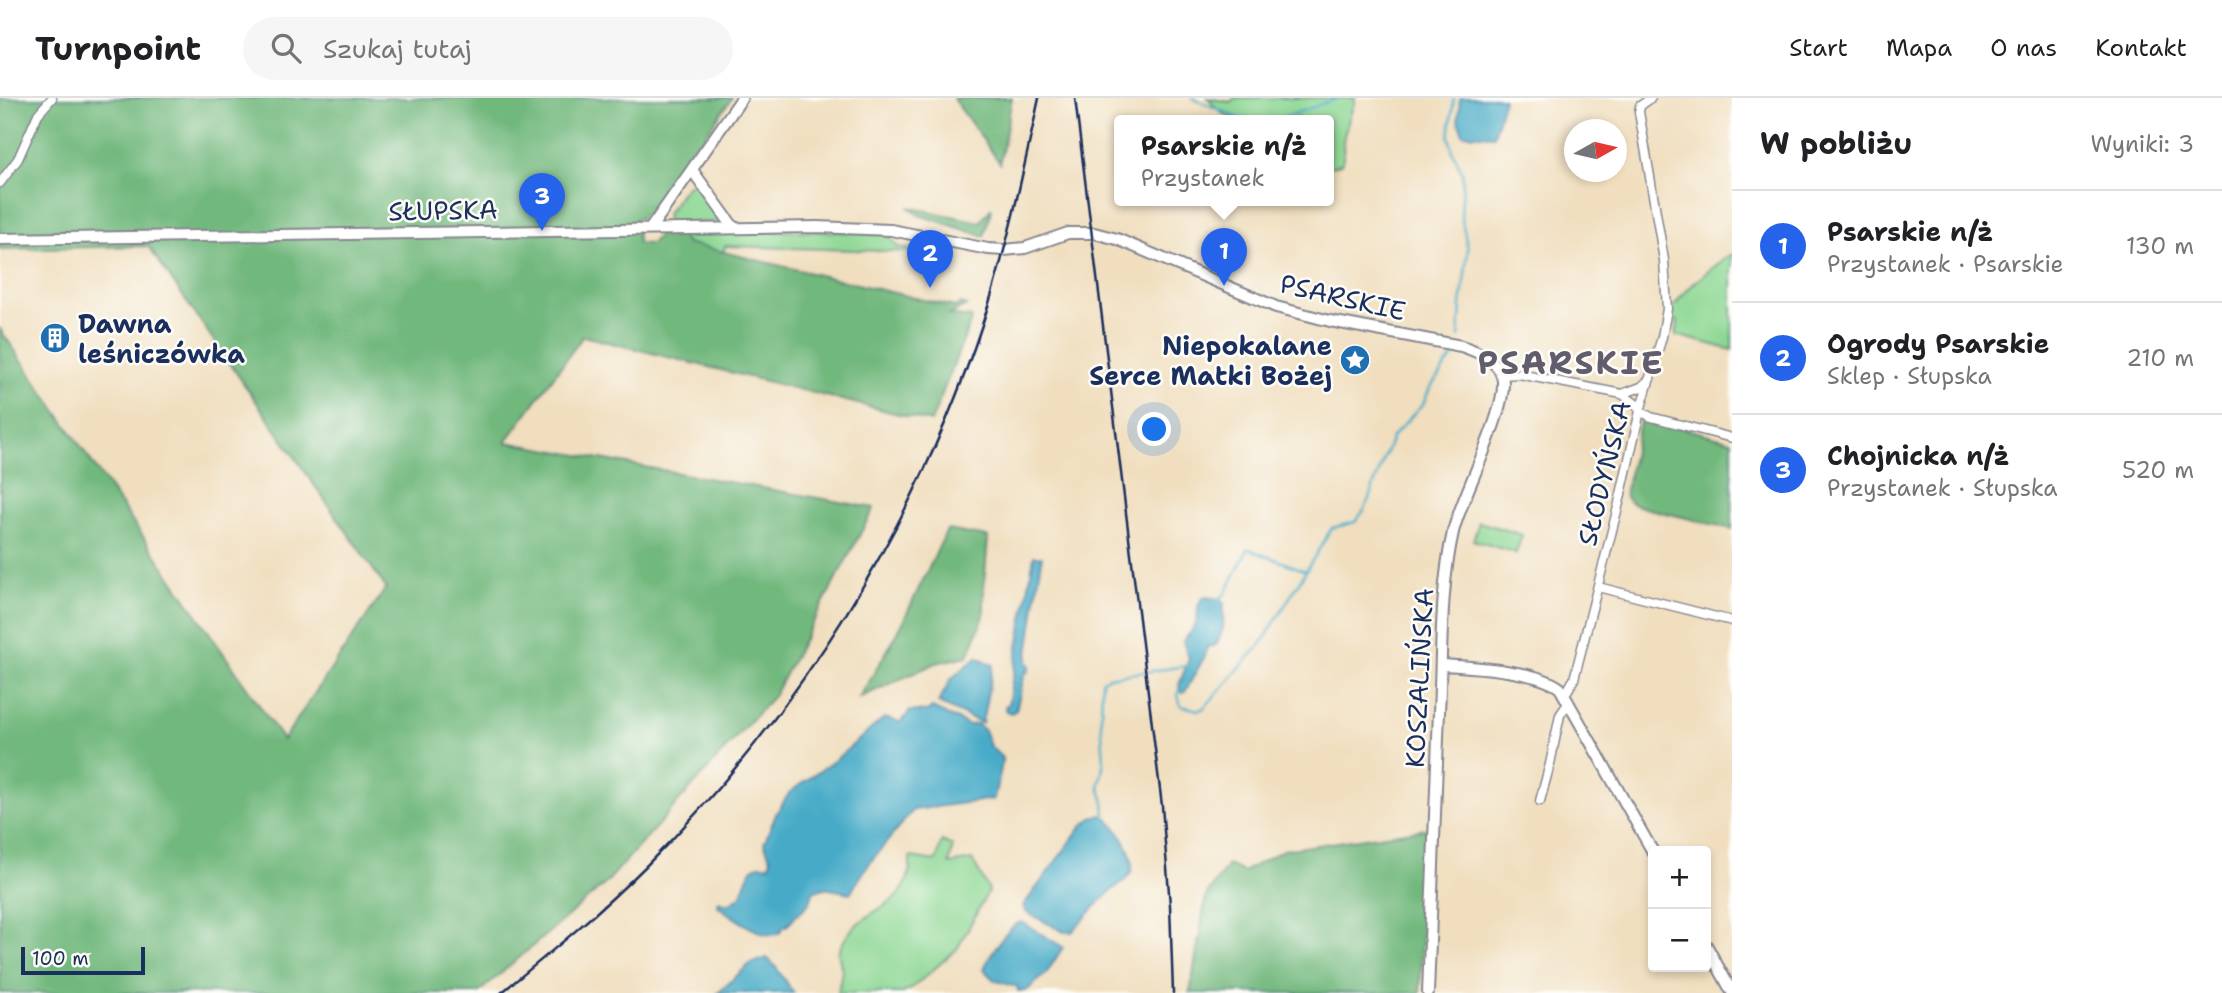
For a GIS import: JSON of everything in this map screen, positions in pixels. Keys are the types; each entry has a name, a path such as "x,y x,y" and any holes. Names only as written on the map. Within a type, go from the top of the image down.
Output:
{"street":[{"path":"0,183 18,159 38,114 51,98"},
{"path":"650,229 742,98"},
{"name":"SŁODYŃSKA","path":"1539,801 1560,715 1574,679 1640,411 1662,337 1667,295 1664,260 1639,112 1640,106 1651,98"},
{"path":"692,170 734,228"},
{"name":"SŁUPSKA","path":"0,239 817,227 891,230 988,249 1011,250"},
{"name":"PSARSKIE","path":"1011,250 1068,233 1105,235 1276,307 1330,321 1468,348 1489,359 1502,375"},
{"path":"1502,375 1519,374 1622,394 1636,404 1640,411 1651,417 1732,438"},
{"name":"KOSZALIŃSKA","path":"1428,993 1444,603 1453,532 1462,502 1500,407 1502,375"},
{"path":"1622,394 1633,391 1650,379"},
{"path":"1598,587 1732,621"},
{"path":"1441,665 1539,677 1553,682 1567,698 1650,846"},
{"path":"1711,954 1732,992"}],"green space":[{"path":"0,98 732,98 649,213 635,220 638,243 651,244 660,233 681,234 686,243 928,301 955,307 960,304 966,306 949,315 972,318 931,422 583,336 506,442 874,508 774,695 606,883 478,993 0,993 0,329 283,740 386,588 148,246 0,249"},
{"path":"953,98 1012,98 1000,163"},
{"path":"1208,98 1230,102 1235,98 1355,98 1344,137 1341,164 1334,166 1334,115 1223,113"},
{"path":"694,181 720,216 719,222 668,224 666,215 684,189"},
{"path":"908,207 980,222 992,207 984,236 919,215"},
{"path":"818,231 883,234 889,236 897,246 946,259 917,252 725,246 723,253 686,243 681,234 674,232"},
{"path":"1732,254 1732,350 1676,335 1678,321 1669,318 1678,300 1705,274"},
{"path":"1641,417 1732,441 1732,529 1645,508 1628,500 1625,494"},
{"path":"1479,522 1522,535 1516,553 1473,540"},
{"path":"947,530 988,537 984,616 968,656 936,663 859,698 897,634"},
{"path":"1427,829 1420,993 1190,993 1206,896 1228,865 1243,872 1283,850"},
{"path":"942,841 953,846 949,864 972,860 989,890 957,949 903,993 838,993 842,971 838,952 849,933 900,893 906,884 910,857 936,861"}],"water":[{"path":"1460,98 1504,98 1494,136 1463,134 1458,120"},
{"path":"1034,556 1042,556 1027,662 1030,666 1025,673 1016,710 1011,713 1005,710 1005,706 1008,705"},
{"path":"1204,597 1219,599 1224,603 1223,629 1216,645 1207,646 1206,654 1182,693 1179,685 1189,658 1183,642 1195,626 1198,606"},
{"path":"977,657 993,665 982,723 938,703 951,679"},
{"path":"932,708 968,725 978,724 984,730 990,746 1002,758 994,799 913,810 871,861 850,893 824,888 813,892 806,906 781,932 759,932 720,908 718,901 728,904 741,896 753,869 762,865 769,866 771,859 764,843 777,812 790,792 835,760 884,718 901,722 910,711 927,712"},
{"path":"1102,815 1114,826 1130,852 1132,862 1128,877 1072,932 1064,932 1026,912 1023,906 1082,826 1092,818"},
{"path":"1022,922 1063,947 1046,974 1026,991 1018,991 1017,986 995,981 984,970 1005,935"},
{"path":"767,958 794,993 718,993 751,963"}],"waterway":[{"path":"1192,98 1232,115"},
{"path":"1290,115 1339,98"},
{"path":"1454,98 1449,137 1462,172 1461,216 1468,250 1459,337"},
{"path":"1179,688 1181,706 1199,710 1204,708 1262,643 1332,528 1355,522 1365,509 1392,437 1423,404 1430,388 1456,352"},
{"path":"1219,599 1225,594 1248,549 1306,571"},
{"path":"1105,817 1099,787 1104,761 1102,680 1186,666"}],"railway":[{"path":"501,993 612,899 702,806 754,745 802,680 846,613 887,544 923,472 955,398 1000,267 1039,98"},
{"path":"1075,98 1162,806 1170,905 1173,993"}],"place":[{"name":"Chojnicka n/ż","path":"542,231"},
{"name":"Psarskie n/ż","path":"1224,286"},
{"name":"Ogrody Psarskie","path":"930,288"},
{"name":"Dawna leśniczówka","path":"55,338"},
{"name":"Niepokalane Serce Matki Bożej","path":"1355,360"}],"district":[{"name":"PSARSKIE","path":"1571,362"}]}
